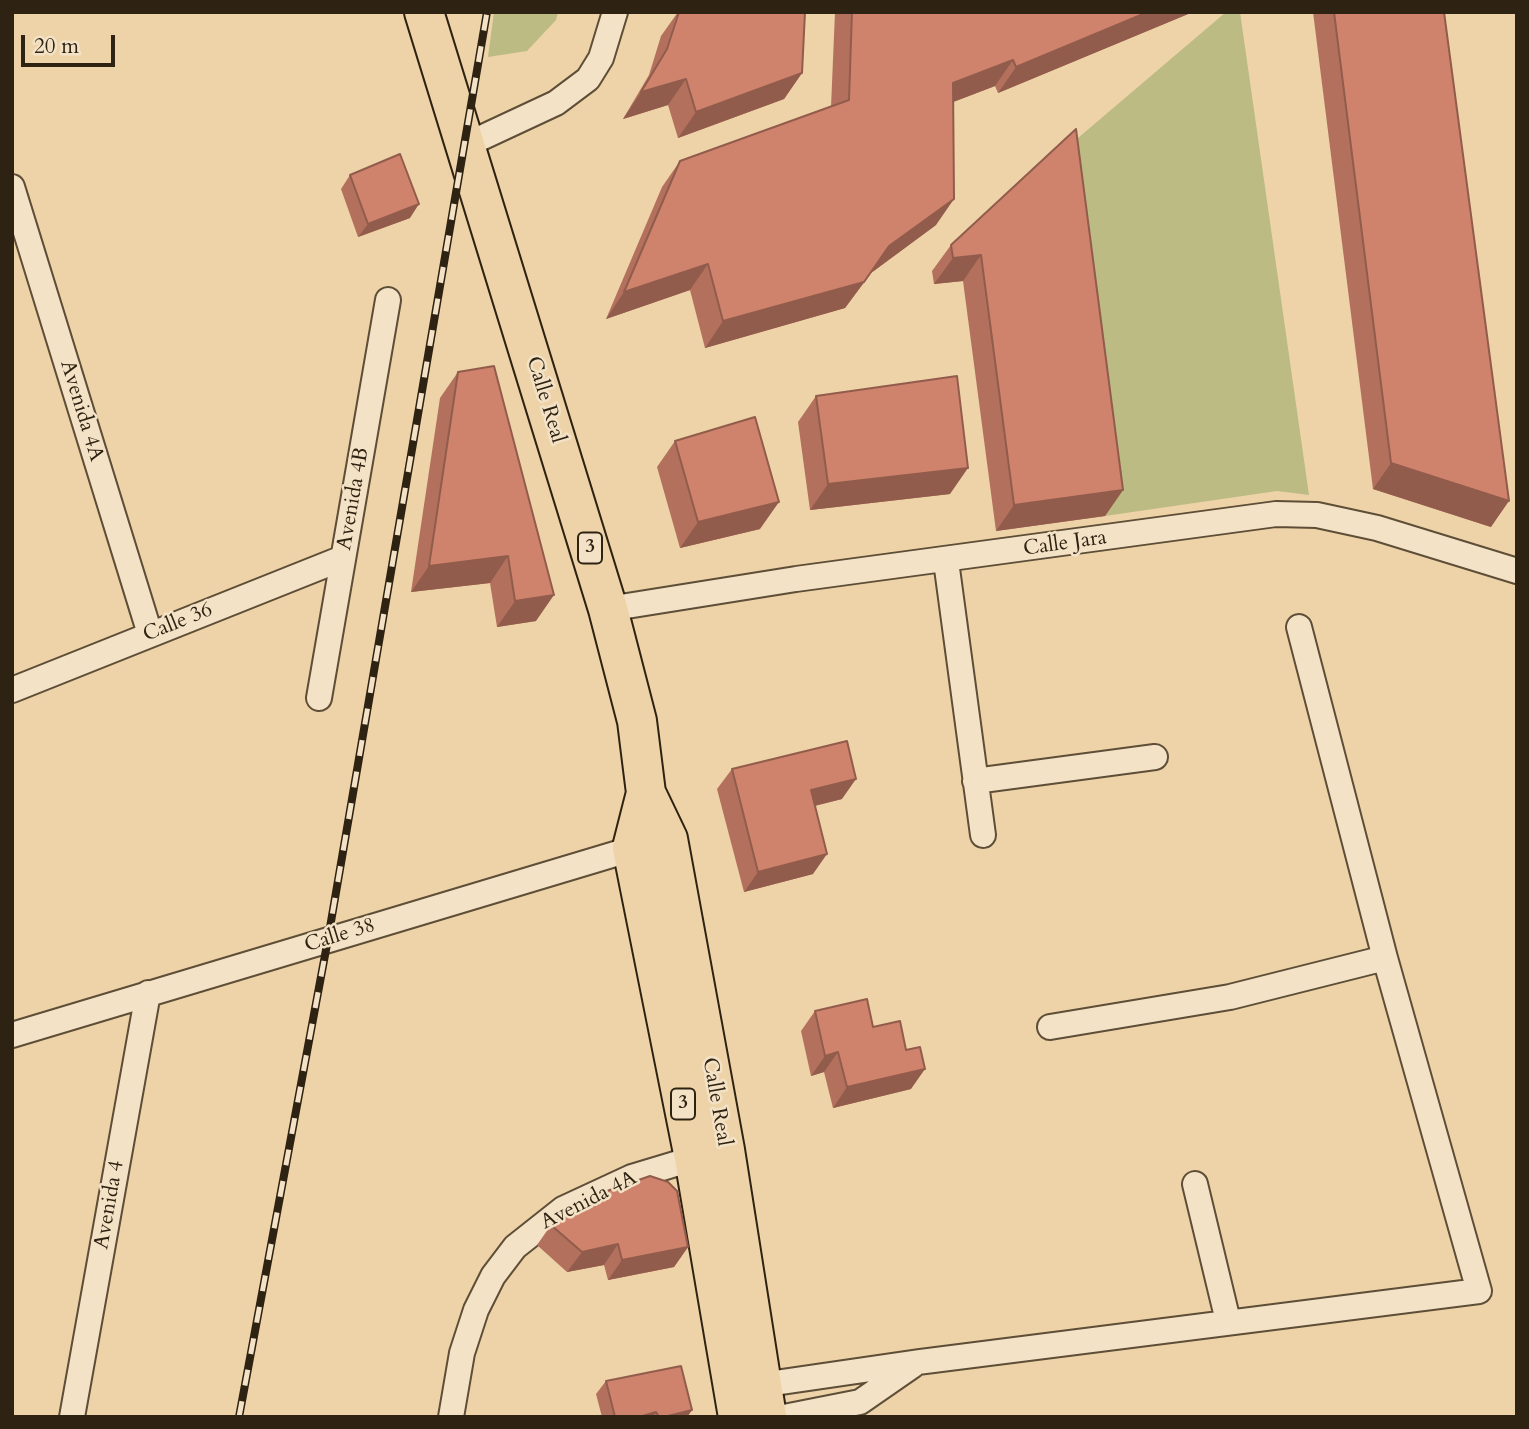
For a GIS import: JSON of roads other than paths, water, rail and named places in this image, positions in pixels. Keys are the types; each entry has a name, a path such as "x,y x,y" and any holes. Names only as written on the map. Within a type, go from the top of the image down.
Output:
{"main road":[{"name":"Calle Real","path":"424,12 608,610 637,721 650,844 709,1154 764,1401"},
{"name":"Calle Real","path":"709,1154 738,1417"}],"street":[{"path":"466,145 545,109 589,79 601,58 615,12"},
{"name":"Avenida 4A","path":"12,187 150,634"},
{"name":"Avenida 4B","path":"318,698 388,300"},
{"name":"Calle Jara","path":"608,610 796,579 946,561 1276,514 1317,515 1377,528 1517,571"},
{"name":"Calle 36","path":"12,690 343,558"},
{"path":"946,561 983,835"},
{"path":"764,1401 919,1362 1479,1290 1385,958 1299,627"},
{"path":"975,781 1155,757"},
{"name":"Calle 38","path":"12,1035 650,844"},
{"path":"1050,1027 1230,997 1385,958"},
{"name":"Avenida 4","path":"72,1417 148,993"},
{"name":"Avenida 4A","path":"451,1417 462,1353 476,1310 494,1276 515,1247 563,1209 632,1177 709,1154"},
{"path":"1195,1184 1228,1321"},
{"path":"784,1417 860,1402 919,1362"}],"railway":[{"path":"239,1417 328,939 487,12"}]}
